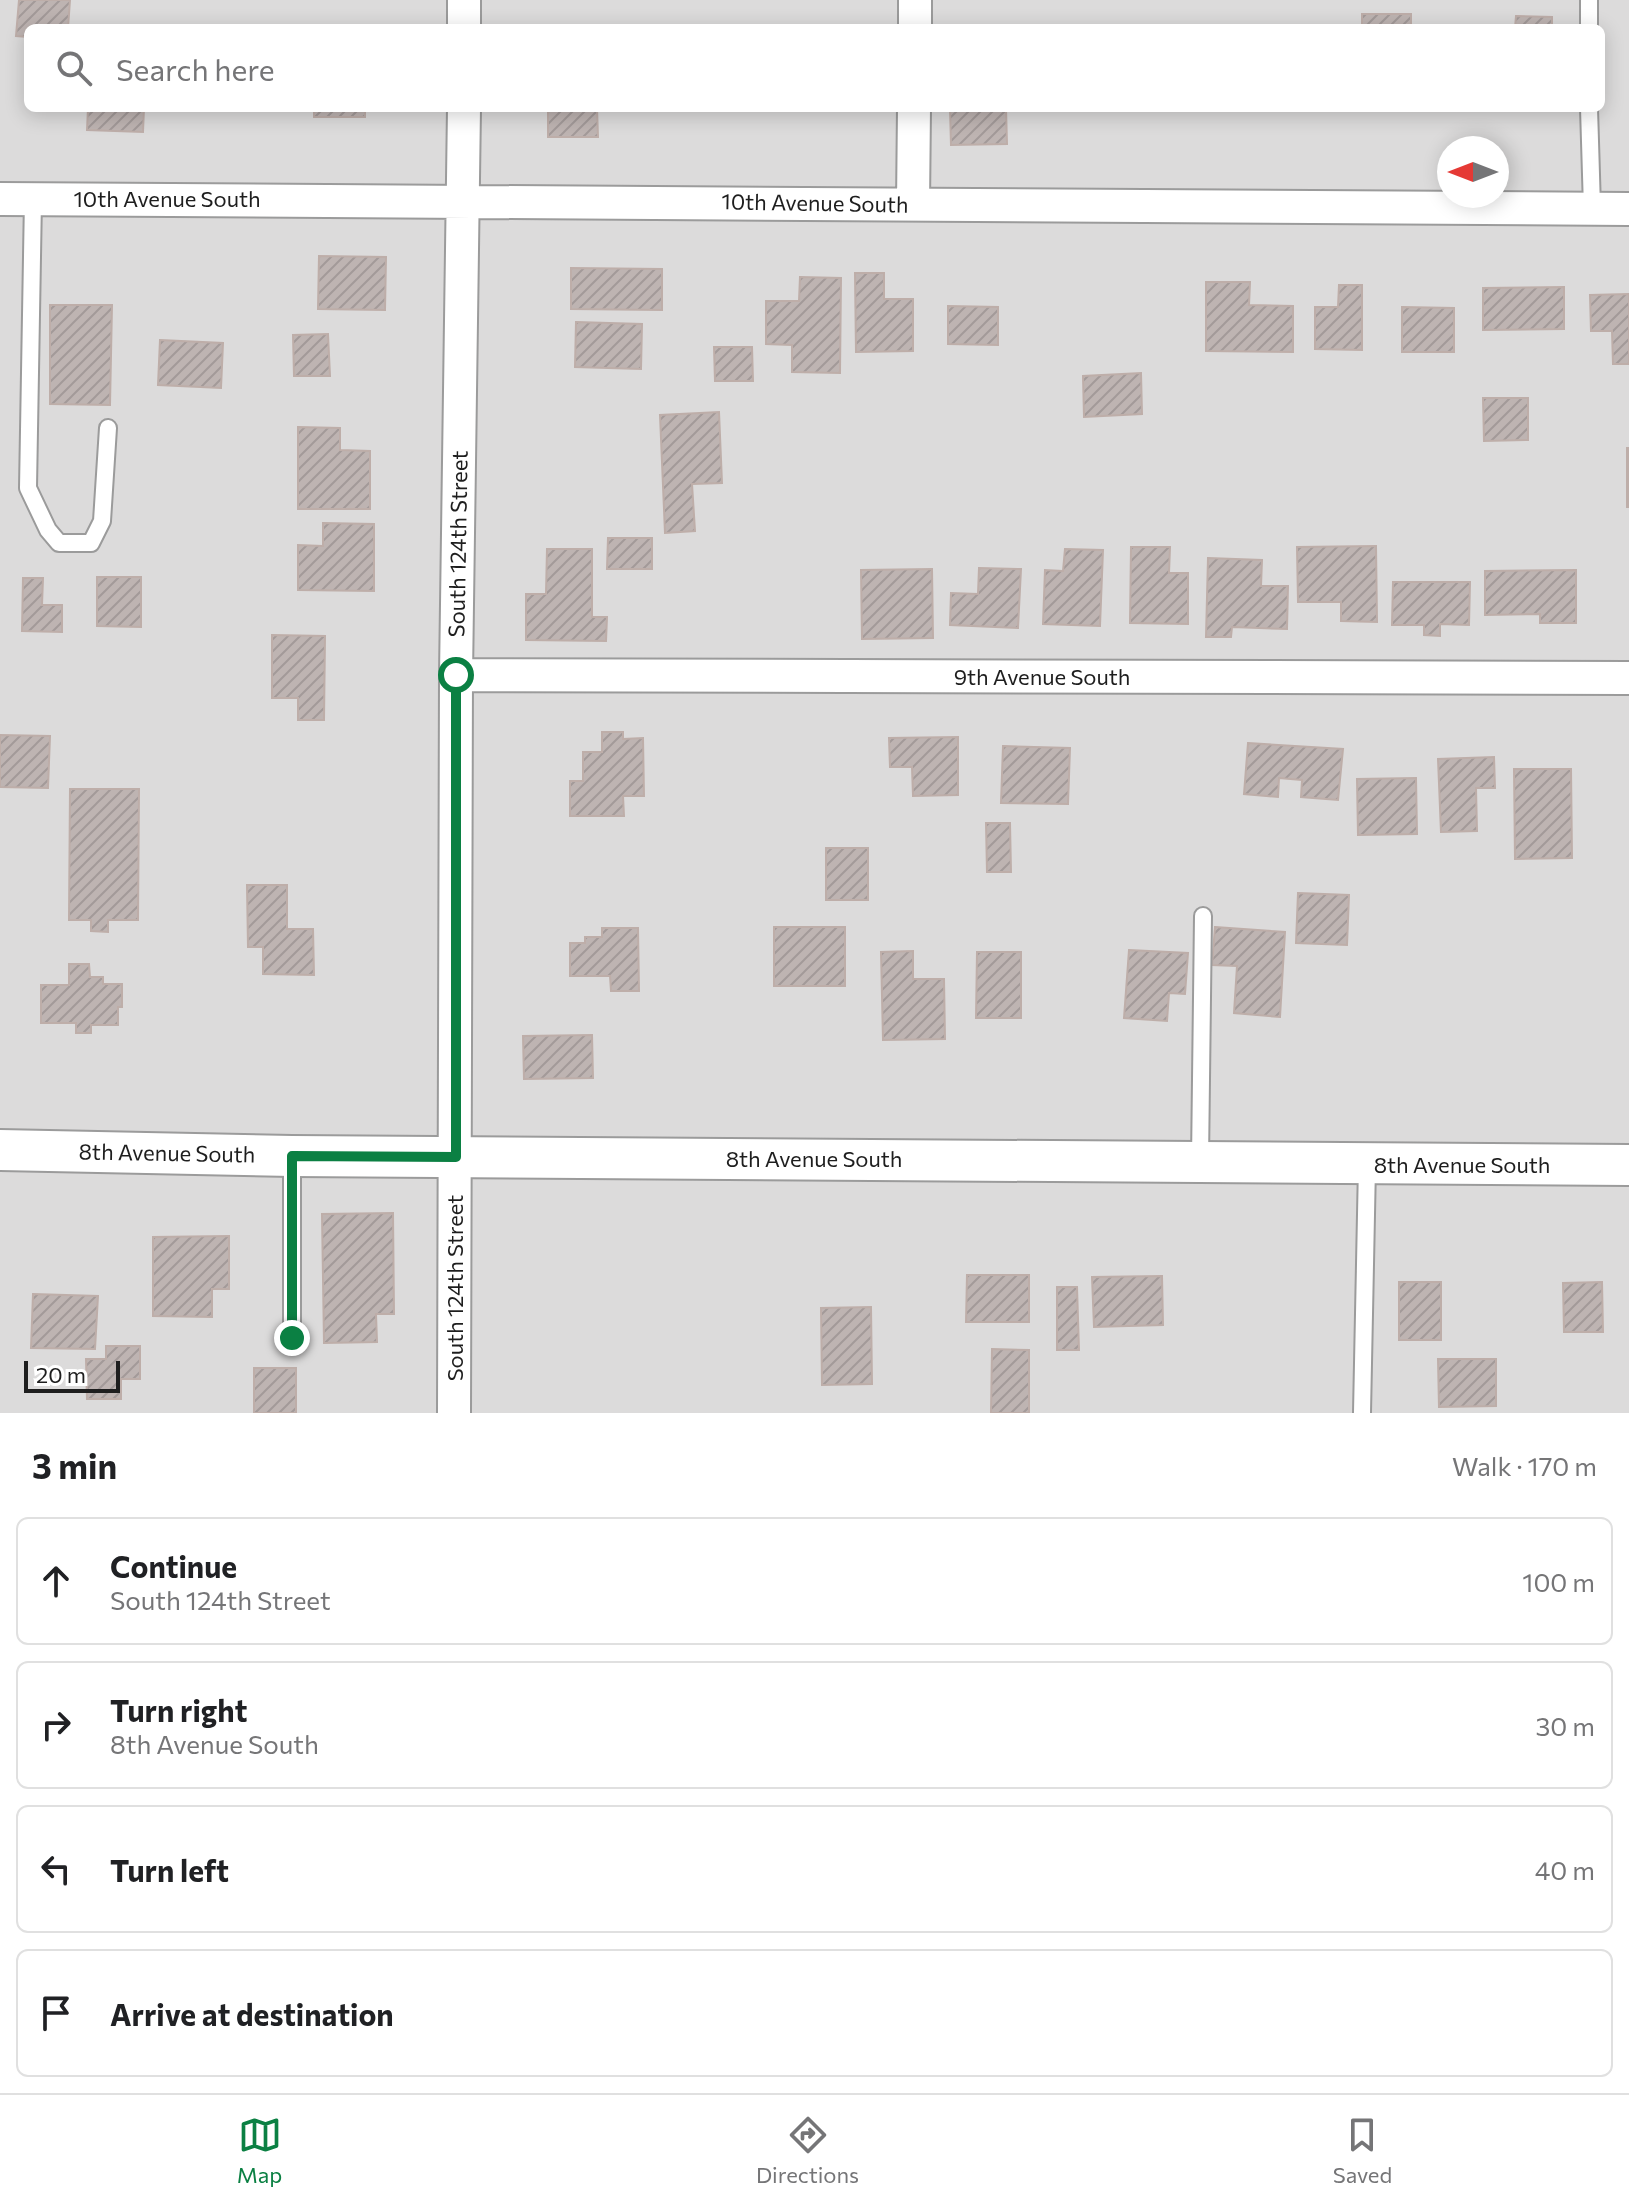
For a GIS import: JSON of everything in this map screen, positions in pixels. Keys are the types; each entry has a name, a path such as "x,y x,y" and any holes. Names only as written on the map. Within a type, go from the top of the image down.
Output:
{"street":[{"path":"464,0 464,24"},
{"path":"915,0 915,24"},
{"name":"South 124th Street","path":"454,1413 456,675 464,112"},
{"path":"913,204 914,112"},
{"name":"10th Avenue South","path":"0,199 1629,209"},
{"name":"9th Avenue South","path":"456,675 1629,678"},
{"name":"8th Avenue South","path":"0,1150 292,1156 1629,1165"}],"lane":[{"path":"1589,0 1589,24"},
{"path":"1589,112 1592,208"},
{"path":"33,199 28,488 48,530 59,543 91,543 102,521 108,428"},
{"path":"1200,1161 1203,916"},
{"path":"292,1156 292,1338"},
{"path":"1362,1413 1367,1165"}],"shaded area":[{"path":"0,0 1629,0 1629,1413 0,1413"}],"building":[{"path":"19,0 70,0 68,24 24,24 24,37 16,36"},
{"path":"1362,14 1411,14 1411,24 1362,24"},
{"path":"1516,16 1552,17 1552,24 1515,24"},
{"path":"88,112 144,112 143,132 87,130"},
{"path":"314,112 365,112 365,117 314,117"},
{"path":"548,112 597,112 598,137 548,137"},
{"path":"950,112 1006,112 1007,144 951,145"},
{"path":"319,256 386,257 385,310 318,309"},
{"path":"571,268 662,269 662,310 571,309"},
{"path":"855,273 884,273 884,299 913,299 913,351 856,352"},
{"path":"800,277 841,278 840,373 792,372 792,345 766,344 766,301 799,301"},
{"path":"1206,282 1250,282 1249,305 1293,306 1293,352 1206,351"},
{"path":"1339,285 1362,285 1362,350 1315,349 1315,307 1338,307"},
{"path":"1564,287 1564,329 1483,330 1483,288"},
{"path":"1629,294 1629,364 1613,364 1612,331 1591,331 1590,295"},
{"path":"50,305 112,305 110,405 50,404"},
{"path":"948,306 998,307 998,345 948,344"},
{"path":"1402,307 1454,308 1454,352 1402,352"},
{"path":"576,322 642,324 641,369 575,367"},
{"path":"328,334 330,376 294,376 293,335"},
{"path":"160,340 223,343 221,388 158,385"},
{"path":"714,347 752,347 753,381 715,381"},
{"path":"1141,373 1142,414 1084,417 1083,376"},
{"path":"1483,398 1528,398 1528,440 1484,441"},
{"path":"719,412 722,483 692,484 695,531 665,533 660,415"},
{"path":"298,427 340,428 340,450 370,451 370,509 298,509"},
{"path":"1629,448 1629,507 1627,507"},
{"path":"323,523 374,524 374,591 298,590 298,545 323,546"},
{"path":"608,538 652,538 652,569 607,569"},
{"path":"1376,546 1377,622 1341,621 1341,602 1298,602 1297,547"},
{"path":"1131,547 1170,547 1169,573 1188,573 1188,624 1130,623"},
{"path":"547,549 592,549 592,617 607,617 606,641 526,640 526,594 546,594"},
{"path":"1065,549 1103,550 1100,626 1043,624 1045,570 1063,571"},
{"path":"1208,558 1262,560 1261,586 1288,586 1287,629 1232,627 1231,637 1206,637"},
{"path":"979,568 1021,569 1018,628 950,625 951,593 978,594"},
{"path":"932,569 933,638 862,639 861,570"},
{"path":"1576,570 1576,623 1540,623 1540,614 1485,615 1485,571"},
{"path":"97,577 141,577 141,627 97,626"},
{"path":"23,578 43,578 42,605 62,605 62,632 22,631"},
{"path":"1393,582 1470,582 1469,625 1440,624 1440,636 1424,635 1424,625 1392,625"},
{"path":"272,635 325,636 324,720 298,720 298,698 272,698"},
{"path":"602,732 623,732 623,739 643,738 644,796 623,796 624,816 570,816 570,781 583,781 583,752 602,752"},
{"path":"0,735 50,736 48,788 0,787"},
{"path":"958,737 958,795 913,796 912,767 890,767 889,738"},
{"path":"1248,743 1343,749 1338,800 1301,797 1302,780 1279,778 1278,797 1244,794"},
{"path":"1003,746 1070,748 1068,804 1001,803"},
{"path":"1494,757 1495,788 1476,788 1477,831 1441,832 1438,759"},
{"path":"1514,769 1571,769 1572,858 1515,859"},
{"path":"1416,778 1417,834 1358,835 1357,779"},
{"path":"70,789 139,789 138,920 108,920 108,932 91,931 91,920 69,920"},
{"path":"986,823 1010,823 1011,872 987,872"},
{"path":"826,848 868,848 868,900 826,900"},
{"path":"247,885 287,885 287,929 313,929 314,975 263,974 263,947 248,947"},
{"path":"1298,893 1349,895 1347,945 1296,943"},
{"path":"774,927 845,927 845,986 774,986"},
{"path":"1215,927 1285,932 1280,1017 1234,1013 1237,966 1212,965"},
{"path":"602,928 638,928 639,991 611,991 610,976 570,976 570,943 585,943 585,937 602,937"},
{"path":"1129,950 1188,953 1185,994 1169,993 1167,1021 1124,1018"},
{"path":"913,951 913,979 944,979 945,1039 883,1040 881,952"},
{"path":"977,952 1021,952 1021,1018 976,1018"},
{"path":"69,964 89,964 90,977 103,977 103,984 122,984 118,1025 91,1025 91,1033 76,1033 76,1023 41,1023 41,985 69,985"},
{"path":"592,1035 593,1078 524,1079 523,1036"},
{"path":"393,1213 394,1314 376,1314 377,1342 324,1343 322,1214"},
{"path":"229,1236 229,1289 212,1289 212,1317 153,1316 153,1237"},
{"path":"967,1275 1029,1275 1029,1322 966,1322"},
{"path":"1162,1276 1163,1325 1094,1327 1092,1277"},
{"path":"1399,1282 1441,1282 1441,1340 1399,1340"},
{"path":"1602,1282 1603,1332 1564,1332 1563,1283"},
{"path":"1057,1287 1077,1287 1079,1350 1057,1350"},
{"path":"33,1294 98,1296 95,1349 31,1348"},
{"path":"871,1307 872,1384 822,1385 821,1308"},
{"path":"106,1346 140,1346 140,1379 121,1379 121,1399 87,1399 86,1359 106,1359"},
{"path":"992,1349 1029,1350 1029,1413 991,1413"},
{"path":"1438,1359 1496,1359 1496,1406 1439,1407"},
{"path":"254,1368 296,1368 296,1413 254,1413"}],"route":[{"path":"292,1338 292,1156 456,1157 456,675"}]}
